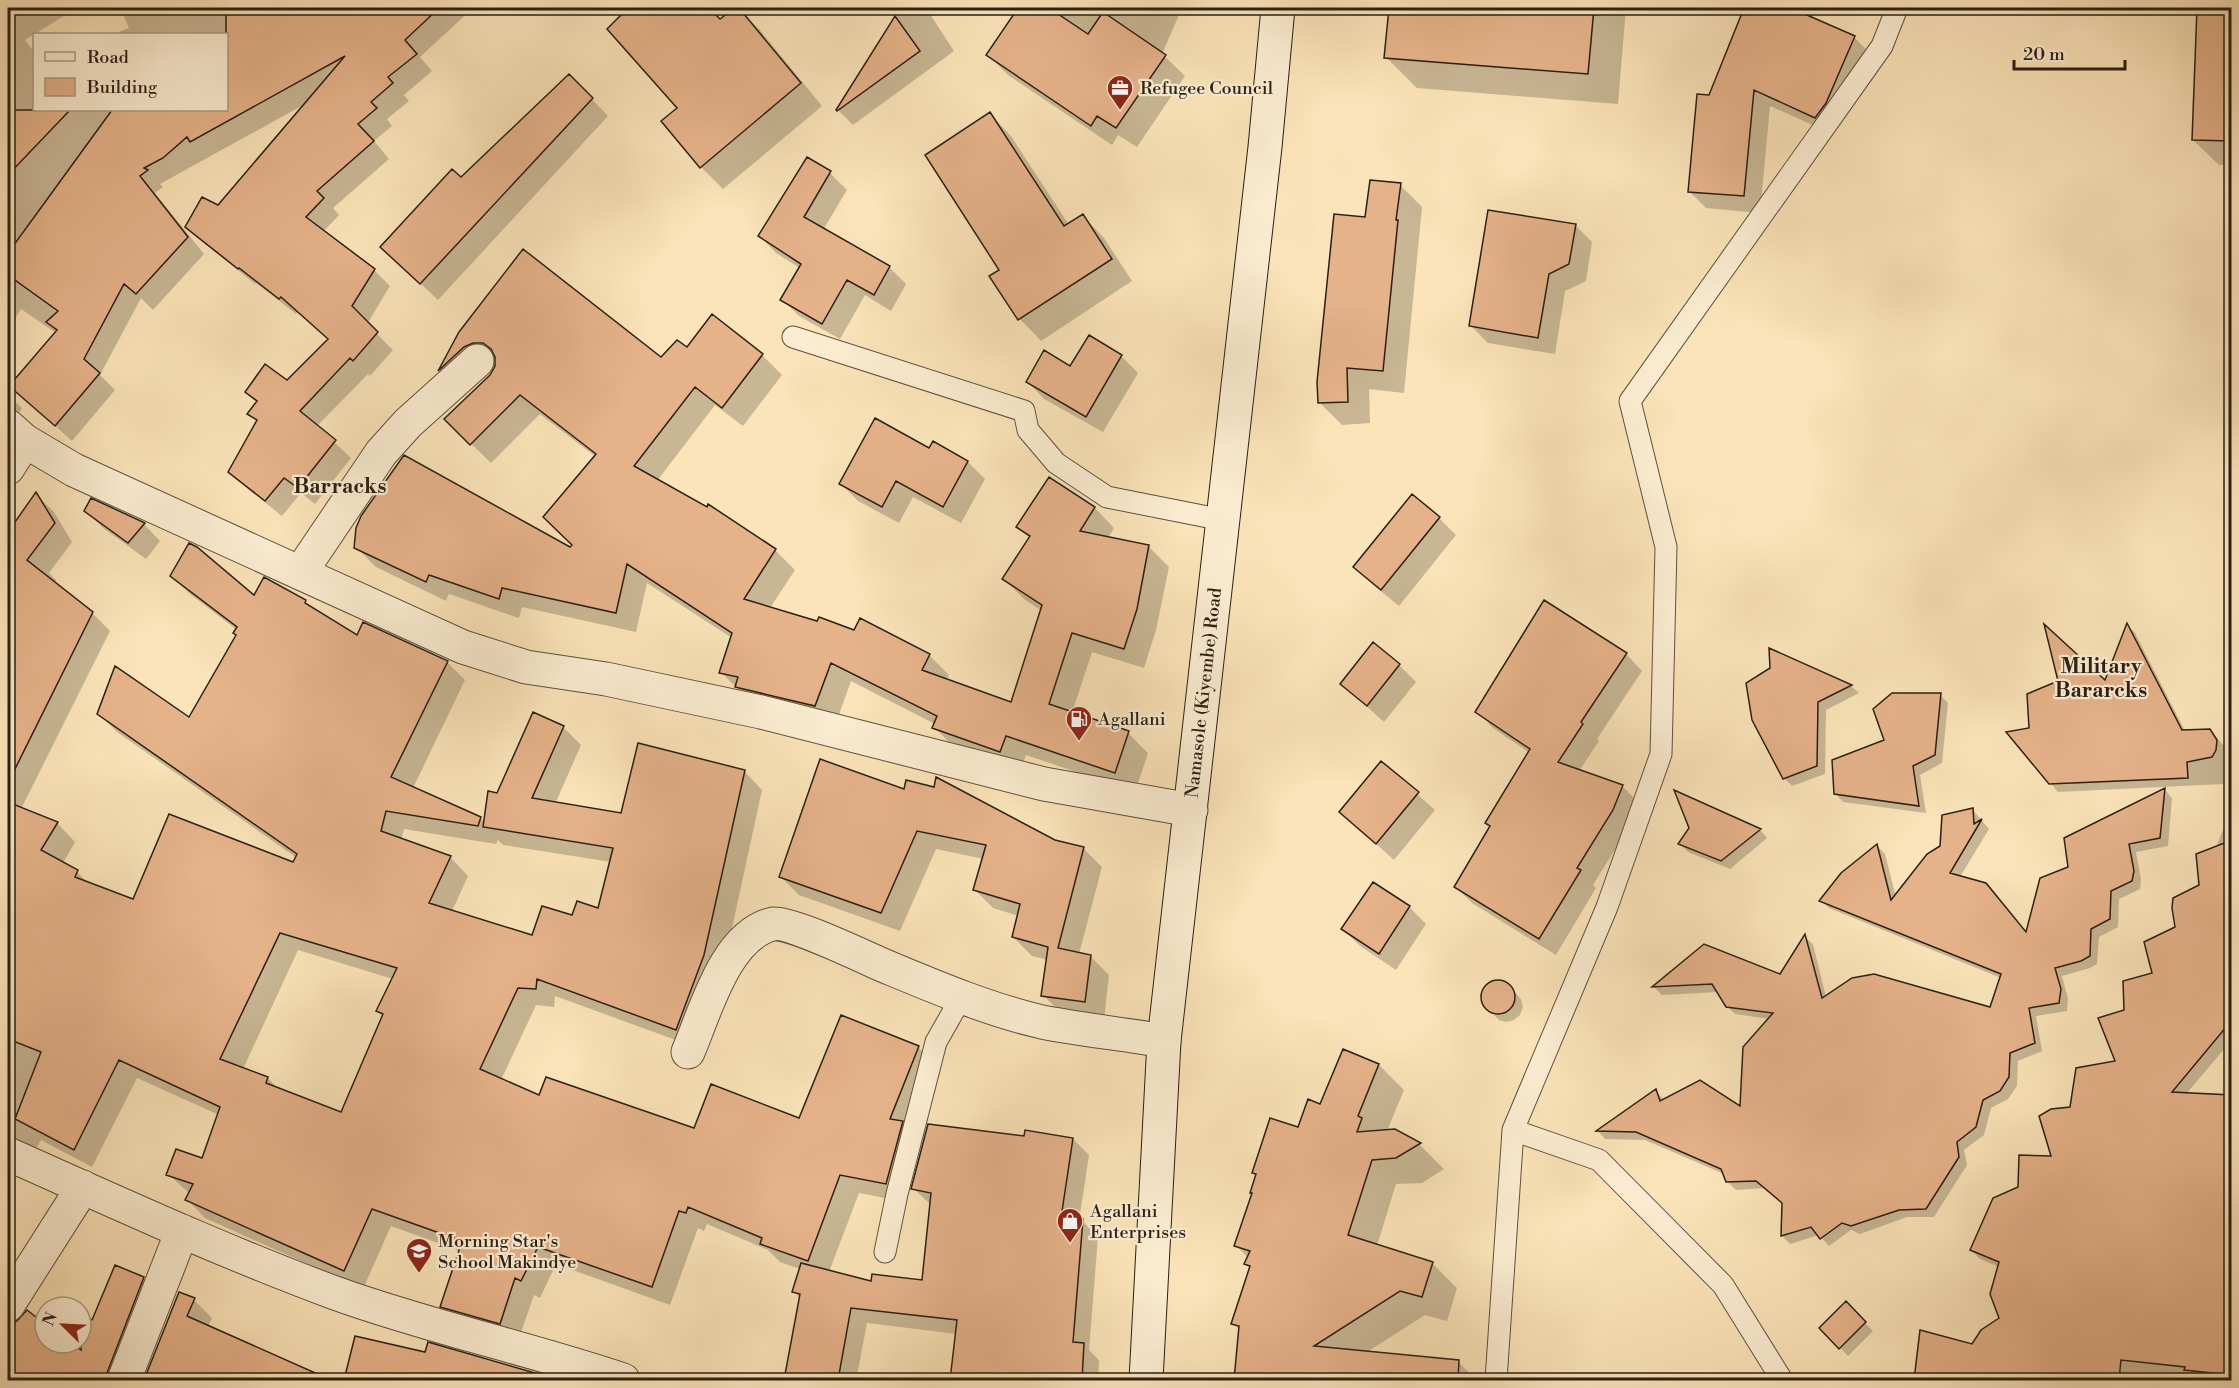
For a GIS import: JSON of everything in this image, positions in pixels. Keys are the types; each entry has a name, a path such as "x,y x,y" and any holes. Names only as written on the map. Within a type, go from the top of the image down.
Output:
{"street":[{"name":"Namasole (Kiyembe) Road","path":"1146,1380 1164,1041 1278,8"},
{"path":"300,573 381,453 408,423 477,361"},
{"path":"8,468 16,434 74,470 463,646 526,668 606,679 761,711 1044,784 1191,810"},
{"path":"688,1052 716,980 729,958 747,937 774,924 791,928 840,947 961,998 1042,1022 1164,1041"},
{"path":"8,1154 182,1231 335,1293 477,1338 623,1380"},
{"path":"8,1305 83,1187"},
{"path":"124,1380 182,1231"}],"lane":[{"path":"1496,1380 1513,1130 1607,907 1661,754 1666,547 1630,401 1882,46 1897,8"},
{"path":"793,337 1024,411 1028,429 1056,463 1107,497 1223,520"},
{"path":"885,1252 897,1194 936,1042 961,998"},
{"path":"1513,1130 1599,1160 1723,1285 1782,1380"}],"building":[{"path":"226,8 439,8 405,40 417,54 388,77 393,83 371,102 377,108 358,124 374,141 317,191 324,198 306,217 375,269 352,306 378,332 353,361 350,358 300,411 336,440 298,488 284,478 265,501 228,472 257,420 247,414 257,401 245,392 265,364 287,380 328,339 281,297 279,299 185,227 202,197 218,205 345,56 190,142 187,137 163,158 144,168 148,170 140,176 188,237 136,294 124,284 84,359 100,373 55,426 9,386 57,330 46,322 58,311 8,275 8,253 111,111 228,111 228,33 226,33"},
{"path":"628,8 709,8 720,19 734,8 739,8 801,83 700,168 661,121 677,108 607,29"},
{"path":"1018,8 1049,8 1088,34 1103,12 1166,55 1116,128 1097,116 1091,126 986,55"},
{"path":"1389,8 1594,8 1588,74 1384,58"},
{"path":"1744,8 1791,8 1855,36 1826,103 1815,118 1754,90 1744,196 1688,192 1697,94 1709,95"},
{"path":"2197,8 2232,8 2232,141 2192,140"},
{"path":"895,16 920,51 837,111 836,110"},
{"path":"569,74 593,98 420,284 380,247 452,169 461,177"},
{"path":"8,110 69,111 8,175"},
{"path":"990,112 1064,226 1083,214 1112,259 1018,320 989,276 999,270 925,155"},
{"path":"807,157 831,171 804,217 890,266 874,295 847,280 822,324 780,300 801,264 758,236"},
{"path":"1370,180 1401,183 1383,371 1347,368 1348,402 1318,403 1317,382 1334,214 1365,217"},
{"path":"1488,210 1576,224 1569,264 1549,274 1538,338 1469,326"},
{"path":"523,249 661,357 677,340 687,347 712,314 763,354 722,408 695,387 634,466 707,507 708,504 776,549 744,599 817,621 819,617 854,630 860,618 930,654 922,670 1011,702 1042,605 1002,579 1030,536 1016,527 1049,477 1095,507 1080,531 1149,545 1137,609 1124,649 1072,633 1049,704 1129,731 1115,773 1006,736 1000,752 932,728 937,716 831,663 815,706 735,687 738,677 719,673 732,633 627,564 616,613 502,588 499,599 429,575 426,582 354,548 356,528 361,516 404,455 570,547 572,545 543,517 596,454 520,395 470,445 444,419 490,375 495,366 495,357 491,349 483,343 473,343 464,347 438,371 459,332"},
{"path":"1089,335 1122,355 1086,417 1026,382 1044,350 1070,366"},
{"path":"875,418 929,448 933,441 968,461 943,507 896,481 882,507 839,484"},
{"path":"36,492 55,523 27,560 93,612 8,783 8,532"},
{"path":"1412,494 1440,517 1381,590 1353,567"},
{"path":"91,498 145,523 128,543 84,511"},
{"path":"189,543 197,547 254,595 264,577 306,600 305,603 357,635 363,622 448,661 391,777 481,817 478,826 386,811 381,831 451,856 429,903 532,935 542,906 572,915 577,901 598,908 613,848 483,827 488,791 497,793 533,712 564,726 532,798 621,813 638,743 745,770 704,955 676,1030 537,979 536,989 518,988 480,1069 539,1095 546,1077 694,1128 711,1084 799,1118 841,1015 919,1046 890,1119 903,1121 886,1184 840,1175 808,1261 760,1244 762,1238 688,1207 686,1213 679,1211 652,1287 538,1247 521,1281 515,1278 500,1324 440,1307 462,1241 372,1209 344,1271 185,1200 193,1184 166,1175 176,1149 202,1158 220,1107 119,1060 74,1150 15,1119 41,1052 8,1039 8,802 58,822 41,850 78,870 75,877 133,899 169,814 293,862 297,854 97,714 115,666 189,717 236,635 233,633 237,627 170,576","holes":["280,933 397,968 376,1011 383,1014 341,1112 266,1083 268,1077 220,1059"]},
{"path":"1544,600 1627,653 1581,722 1583,724 1558,762 1623,785 1613,810 1577,868 1581,870 1539,939 1454,887 1490,826 1485,823 1530,749 1475,712"},
{"path":"2127,623 2182,730 2210,729 2217,740 2216,750 2212,757 2187,762 2188,778 2049,784 2006,732 2029,728 2027,694 2058,681 2044,624 2105,680"},
{"path":"1373,642 1400,664 1367,706 1340,684"},
{"path":"1769,648 1852,685 1818,702 1817,766 1783,779 1752,720 1746,683 1770,668"},
{"path":"1892,693 1941,693 1935,755 1913,766 1919,806 1834,794 1832,760 1884,740 1873,709"},
{"path":"820,759 904,789 906,780 934,787 936,777 1055,840 1084,847 1058,948 1091,955 1085,1002 1041,996 1048,947 1012,937 1020,904 973,890 986,845 917,831 881,913 779,877"},
{"path":"1381,761 1419,792 1376,844 1339,812"},
{"path":"2165,788 2160,838 2129,844 2134,871 2132,881 2111,891 2110,919 2091,929 2090,956 2081,961 2055,968 2061,989 2059,1003 2029,1008 2035,1043 2010,1053 2009,1077 2000,1091 1983,1100 1976,1127 1957,1142 1959,1157 1926,1209 1899,1210 1851,1226 1842,1223 1820,1239 1811,1227 1781,1236 1782,1203 1756,1181 1726,1182 1721,1169 1636,1132 1596,1131 1656,1089 1660,1101 1700,1080 1740,1106 1743,1047 1773,1013 1726,1007 1712,984 1652,987 1704,944 1780,974 1805,934 1822,998 1852,978 1874,974 1990,1007 2001,974 1819,901 1841,873 1877,844 1891,900 1927,854 1940,846 1942,815 1973,808 1974,824 1982,819 1950,873 1986,883 2026,932 2040,878 2068,867 2064,838"},
{"path":"1674,790 1761,829 1721,861 1678,844 1689,828"},
{"path":"2232,840 2232,1020 2172,1092 2232,1095 2232,1185 2225,1245 2232,1246 2232,1375 2121,1360 2119,1379 2091,1376 2091,1380 1914,1380 1920,1330 1972,1344 1981,1330 1999,1318 1990,1294 1999,1262 1970,1250 1993,1198 2018,1187 2019,1155 2051,1156 2039,1116 2051,1109 2070,1107 2076,1068 2115,1061 2098,1018 2124,1010 2123,981 2152,973 2144,942 2175,927 2173,898 2199,885 2196,854"},
{"path":"1373,882 1410,906 1379,954 1341,929"},
{"path":"1498,980 1510,985 1515,997 1510,1009 1498,1014 1486,1009 1481,997 1486,985"},
{"path":"1343,1049 1379,1064 1358,1116 1362,1118 1357,1132 1395,1129 1421,1143 1396,1158 1372,1160 1348,1235 1433,1262 1422,1297 1400,1291 1314,1346 1459,1360 1458,1380 1234,1380 1239,1326 1231,1324 1250,1266 1244,1264 1250,1251 1234,1246 1252,1193 1250,1193 1256,1174 1252,1173 1270,1118 1298,1127 1308,1099 1320,1104"},
{"path":"928,1124 1024,1136 1025,1130 1073,1138 1061,1218 1083,1219 1073,1342 1084,1343 1082,1380 950,1380 957,1320 851,1308 838,1380 784,1380 800,1294 792,1292 801,1263 871,1281 872,1274 922,1280 931,1193 911,1189"},
{"path":"115,1265 144,1277 106,1380 8,1380 8,1330 27,1310 33,1315 33,1355 93,1355 93,1318"},
{"path":"179,1292 195,1298 187,1316 331,1380 144,1380"},
{"path":"1846,1301 1866,1322 1839,1349 1819,1328"},
{"path":"355,1336 425,1352 428,1342 542,1375 541,1380 344,1380"}],"place":[{"name":"Refugee Council","path":"1120,111"},
{"name":"Agallani","path":"1079,742"},
{"name":"Agallani Enterprises","path":"1070,1244"},
{"name":"Morning Star's School Makindye","path":"419,1274"}],"district":[{"name":"Barracks","path":"340,486"},
{"name":"Military Bararcks","path":"2101,678"}]}
